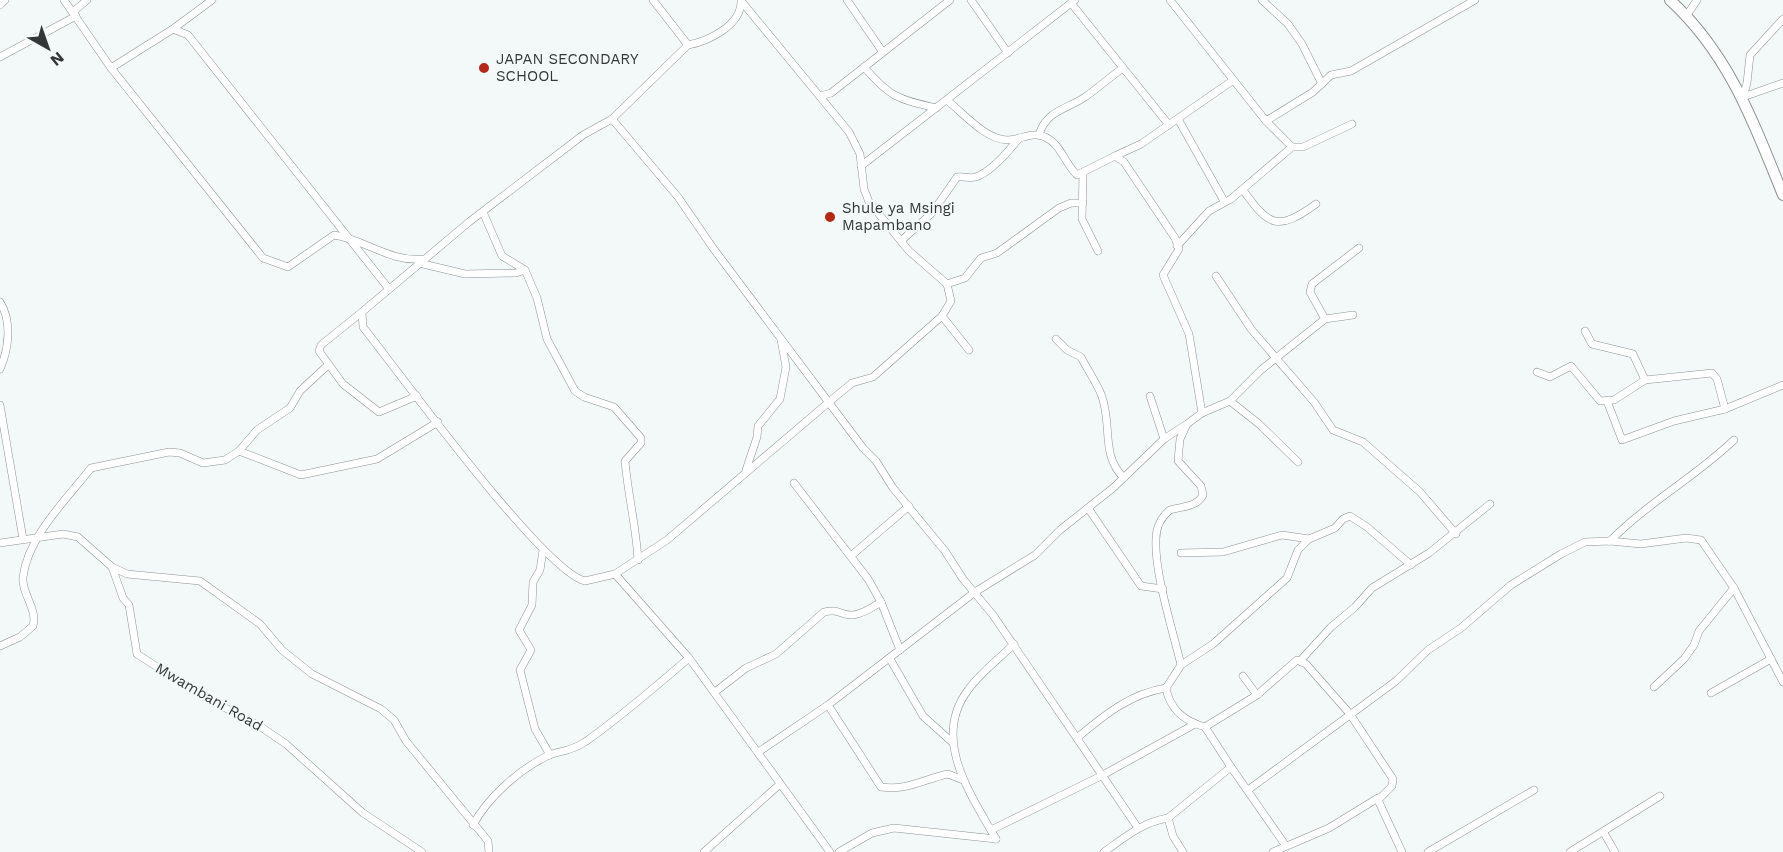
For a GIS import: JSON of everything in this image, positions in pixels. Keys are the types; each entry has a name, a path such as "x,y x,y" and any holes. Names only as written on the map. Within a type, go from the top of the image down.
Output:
{"main road":[{"path":"1670,0 1687,15 1743,97 1783,195"}],"street":[{"path":"0,5 4,0"},
{"path":"64,0 111,68 263,258 288,267 334,235 347,237 403,260 422,261 465,274 516,273 525,270"},
{"path":"0,57 75,14 87,0"},
{"path":"111,68 173,29 212,0"},
{"path":"653,0 688,45"},
{"path":"847,0 882,51"},
{"path":"820,96 831,93 950,0"},
{"path":"971,0 1008,53"},
{"path":"1170,0 1232,81 1292,147"},
{"path":"1262,0 1283,19 1302,44 1322,84"},
{"path":"1266,121 1322,84 1331,75 1351,70 1475,0"},
{"path":"1687,15 1697,0"},
{"path":"417,396 379,412 343,384 318,348 483,212 584,135 612,119 688,45 706,42 723,31 740,11 741,1"},
{"path":"362,312 363,327 438,422 543,550 579,580 594,581 615,574 638,560 691,521 852,384 873,377 942,316 951,301 947,284 909,251 902,240 880,219 864,189 860,154 849,132 741,1"},
{"path":"861,166 905,135 936,108 948,101 1073,2 1169,125"},
{"path":"1783,19 1750,55 1743,97 1783,83"},
{"path":"173,29 188,35 389,289"},
{"path":"864,67 885,91 900,100 936,108"},
{"path":"1039,135 1041,127 1061,107 1086,96 1100,83 1123,68"},
{"path":"948,101 995,139 1039,135 1046,137 1059,149 1071,170 1077,175 1141,144 1232,81"},
{"path":"612,119 678,196 780,338 1014,644 1138,828"},
{"path":"1178,119 1224,201"},
{"path":"1177,246 1203,217 1243,190 1292,147 1303,147 1353,124"},
{"path":"902,240 932,213 957,177 971,178 981,174 1011,150 1019,138"},
{"path":"1114,156 1124,162 1177,246 1178,255 1163,275 1189,334 1202,413"},
{"path":"1083,173 1082,219 1098,251"},
{"path":"1243,190 1263,217 1277,221 1287,222 1316,204"},
{"path":"947,284 965,278 981,258 997,253 1059,208 1071,202 1083,203"},
{"path":"483,212 502,255 525,270 537,298 547,339 575,391 584,398 614,407 641,438 641,443 625,460 633,508 632,518 637,528 638,560"},
{"path":"1325,319 1310,292 1312,285 1359,248"},
{"path":"1216,276 1251,328 1314,402 1334,430 1363,442 1420,492 1456,534"},
{"path":"0,302 9,323 4,360 0,369"},
{"path":"759,751 828,705 975,592 1035,555 1059,530 1124,478 1164,439 1202,413 1230,401 1275,358 1325,319 1353,315"},
{"path":"942,316 969,350"},
{"path":"1585,331 1592,344 1633,354 1645,380"},
{"path":"743,475 757,437 758,426 780,399 783,391 786,367 780,338"},
{"path":"1056,339 1067,350 1081,357 1086,371 1101,393 1106,412 1112,467 1124,478"},
{"path":"0,646 20,637 33,626 33,612 23,578 37,537 91,468 169,452 212,464 225,460 239,451 257,430 290,408 300,391 328,365"},
{"path":"1537,372 1550,377 1571,366 1600,400 1614,400 1645,380 1712,373 1717,379 1725,409"},
{"path":"1607,400 1622,440 1674,421 1725,409 1783,385"},
{"path":"1150,396 1164,439"},
{"path":"1230,401 1259,424 1298,462"},
{"path":"0,405 23,539"},
{"path":"239,451 301,475 362,460 377,459 438,422"},
{"path":"1181,665 1163,589 1155,540 1157,529 1164,515 1170,510 1190,506 1200,501 1203,495 1201,486 1181,467 1176,455 1187,424"},
{"path":"1610,541 1635,516 1708,465 1734,440"},
{"path":"794,483 852,555 881,602 900,650"},
{"path":"1205,727 1257,695 1293,663 1300,661 1330,627 1355,606 1371,588 1412,565 1456,534 1490,504"},
{"path":"852,555 909,506"},
{"path":"1088,508 1141,586 1163,589"},
{"path":"1077,738 1111,711 1145,693 1166,688 1181,665 1213,644 1287,578 1298,550 1309,539 1335,528 1343,519 1350,516 1367,526 1412,565"},
{"name":"Mwambani Road","path":"0,543 63,534 78,537 112,567 123,598 129,605 137,654 199,694 261,727 286,744 363,813 422,852"},
{"path":"1181,553 1223,552 1262,538 1282,535 1309,539"},
{"path":"1248,790 1396,681 1428,650 1461,628 1511,585 1586,542 1610,541 1641,544 1686,538 1701,540 1734,588 1783,682"},
{"path":"543,550 542,561 533,582 532,605 519,630 531,649 520,670 535,729 550,755"},
{"path":"112,567 137,576 188,578 200,581 260,624 282,650 312,674 381,709 394,720 406,741 488,841 489,852"},
{"path":"615,574 689,658 830,851"},
{"path":"1654,687 1684,659 1694,645 1699,631 1734,588"},
{"path":"715,692 746,668 776,654 824,612 834,609 851,615 881,602"},
{"path":"839,852 872,832 894,828 996,839 963,780 952,732 957,708 968,689 1014,644"},
{"path":"473,825 486,806 527,768 550,755 566,753 584,742 642,698 689,658"},
{"path":"1711,693 1771,658"},
{"path":"890,659 923,716 953,743"},
{"path":"1273,852 1329,828 1378,798 1392,786 1393,779 1350,714 1310,668 1300,661"},
{"path":"1243,676 1257,695"},
{"path":"1166,688 1172,707 1195,724 1205,727 1286,846"},
{"path":"828,705 881,787 894,789 922,784 948,774 963,780"},
{"path":"991,830 1101,776 1195,724"},
{"path":"1104,852 1153,820 1168,818 1231,767"},
{"path":"704,852 780,784"},
{"path":"1428,852 1534,790"},
{"path":"1570,852 1604,833 1660,796"},
{"path":"1378,798 1378,803 1402,852"},
{"path":"1168,818 1173,836 1183,852"},
{"path":"1604,833 1615,852"}],"place":[{"name":"JAPAN SECONDARY SCHOOL","path":"484,68"},
{"name":"Shule ya Msingi Mapambano","path":"830,217"}]}
